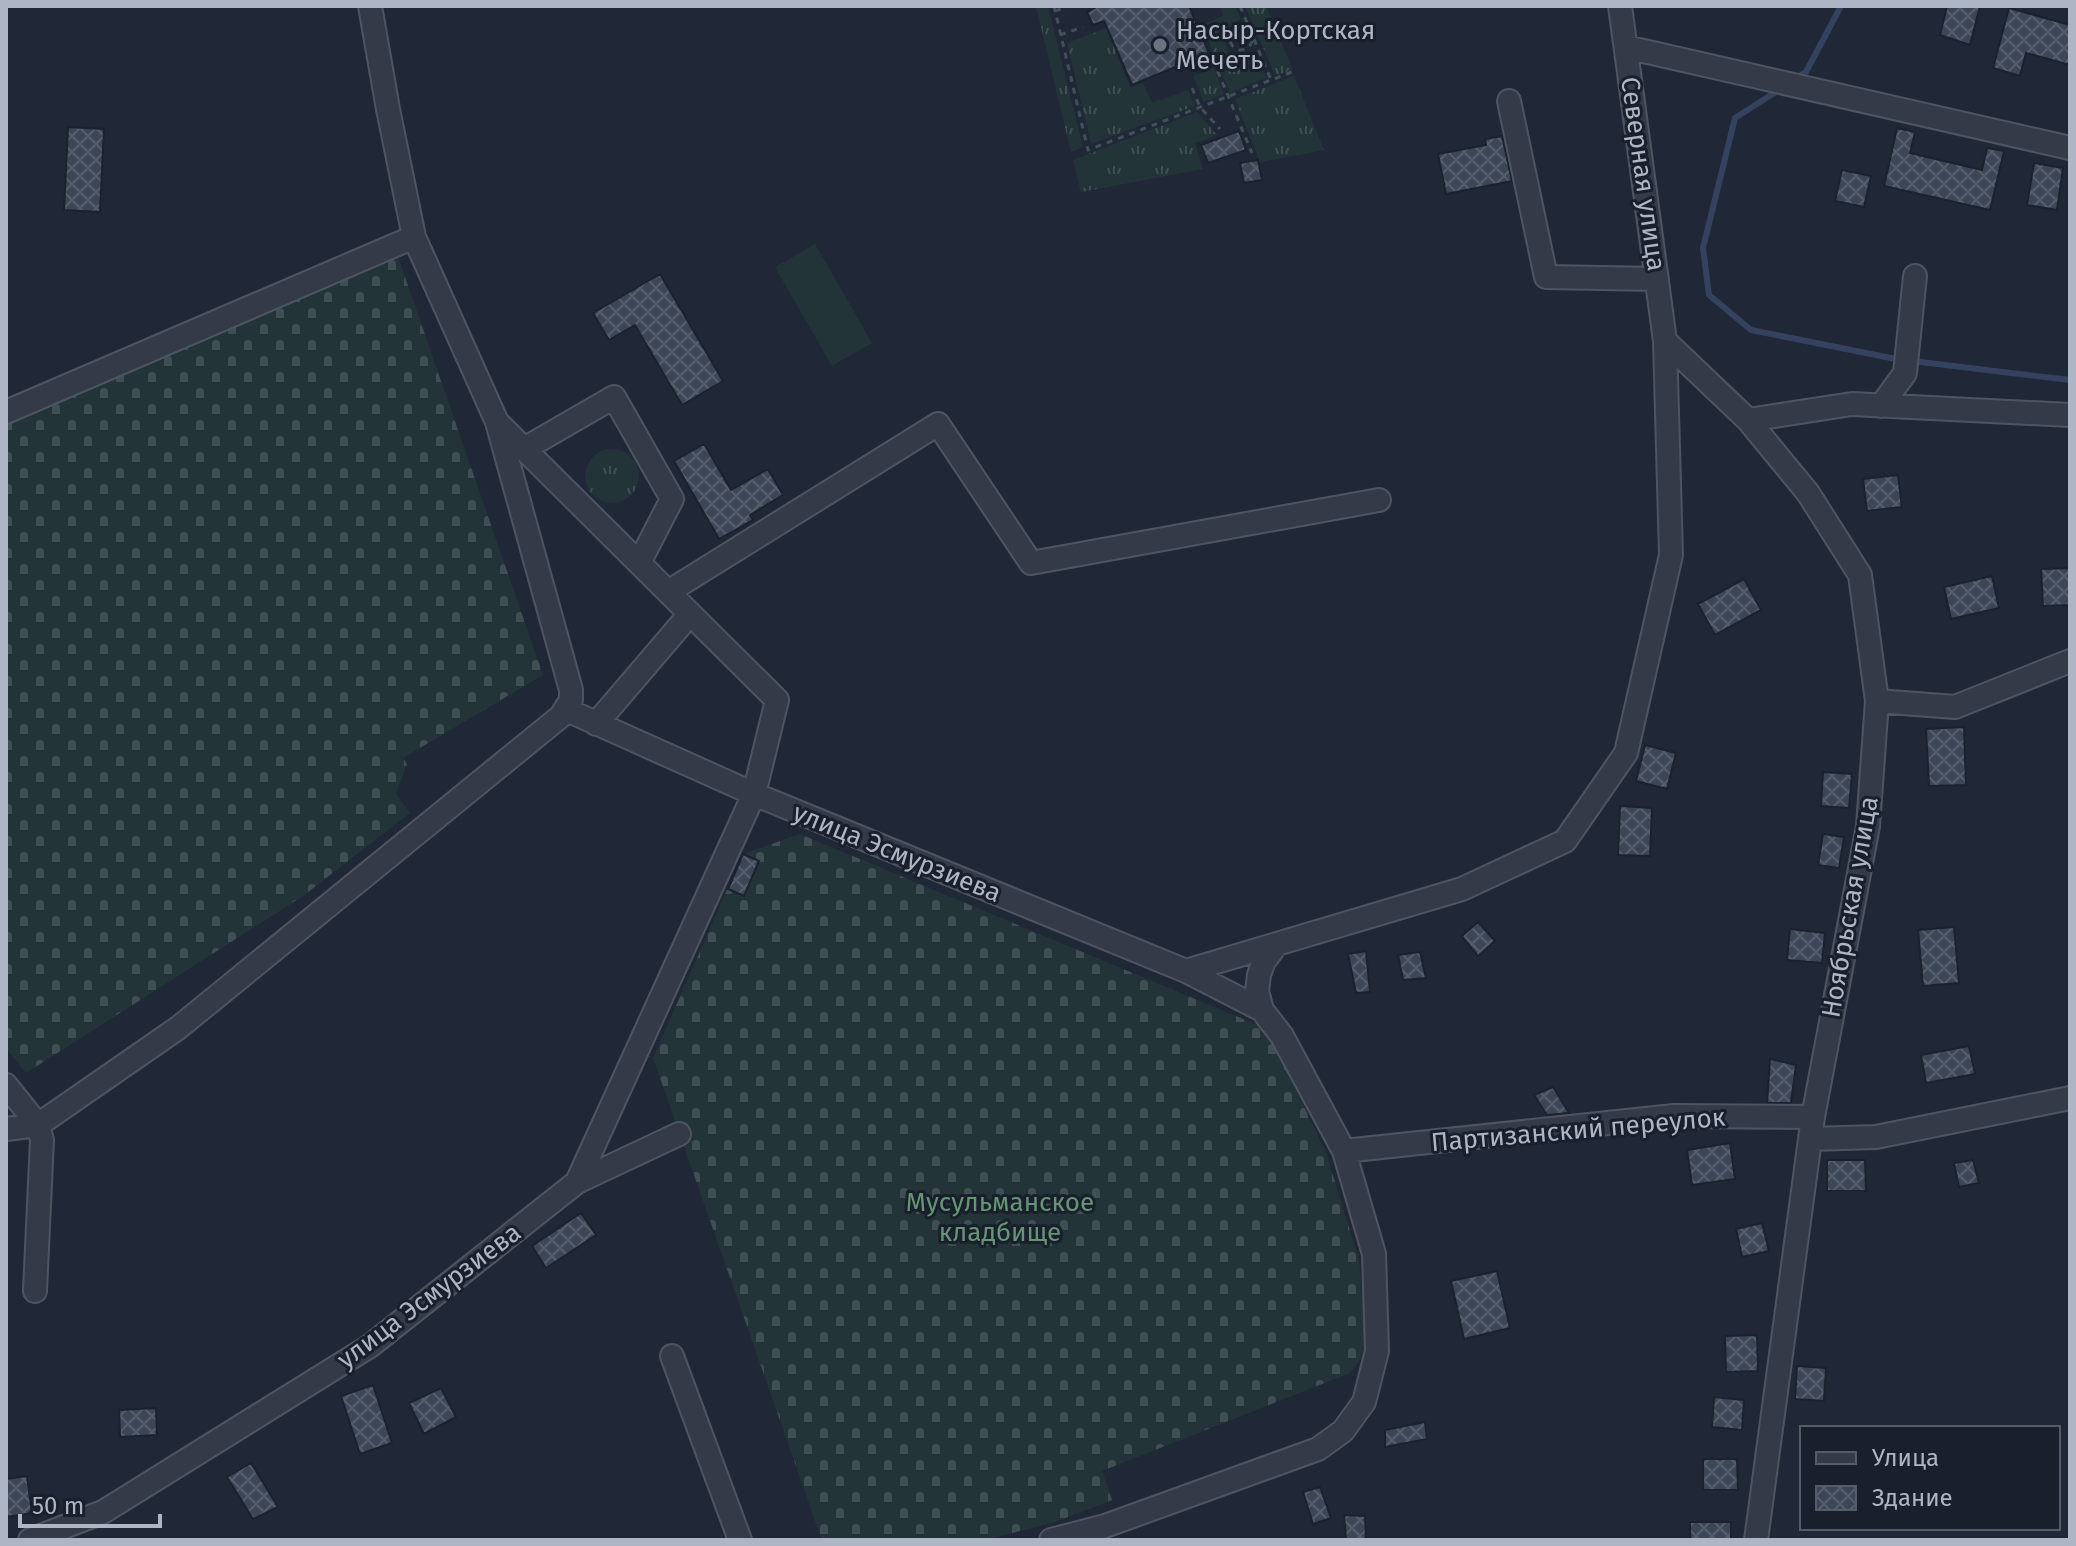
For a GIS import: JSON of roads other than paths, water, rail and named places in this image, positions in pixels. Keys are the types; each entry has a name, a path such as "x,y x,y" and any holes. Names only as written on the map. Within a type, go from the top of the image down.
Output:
{"street":[{"path":"6,1129 38,1125 178,1028 567,710 571,700 571,690 497,422 414,237 370,6"},
{"name":"Северная улица","path":"1620,6 1665,341"},
{"path":"1626,47 2070,148"},
{"path":"1509,101 1546,277 1657,279"},
{"path":"6,412 414,237"},
{"path":"1881,406 1905,373 1915,276"},
{"path":"1186,971 1462,889 1565,841 1626,753 1671,555 1665,341"},
{"name":"Ноябрьская улица","path":"1665,341 1748,420 1808,493 1860,575 1877,701 1868,826 1811,1128 1756,1540"},
{"path":"524,449 614,397 672,499 639,563"},
{"path":"1748,420 1852,404 2070,415"},
{"path":"497,422 777,700 754,794 567,710"},
{"path":"668,592 938,424 1031,563 1379,500"},
{"path":"596,724 690,614"},
{"path":"1877,701 1955,707 2070,661"},
{"name":"улица Эсмурзиева","path":"30,1540 103,1512 370,1346 577,1182 754,794 1186,971 1262,1010"},
{"path":"1051,1540 1107,1533 1318,1449 1343,1431 1364,1402 1377,1351 1374,1254 1344,1151 1282,1036 1262,1010 1257,991 1259,975 1264,961 1277,944"},
{"path":"6,1085 38,1125 42,1140 35,1291"},
{"name":"Партизанский переулок","path":"1344,1151 1674,1116 1876,1137 2070,1098"},
{"path":"577,1182 679,1134"},
{"path":"672,1356 740,1540"}],"waterway":[{"path":"1794,79 1806,72 1841,6"},
{"path":"1782,88 1735,118 1703,248 1709,295 1751,330 1901,360"},
{"path":"1912,361 2070,380"}],"place":[{"name":"Насыр-Кортская Мечеть","path":"1160,45"}],"park label":[{"name":"Мусульманское кладбище","path":"1000,1217"}]}
